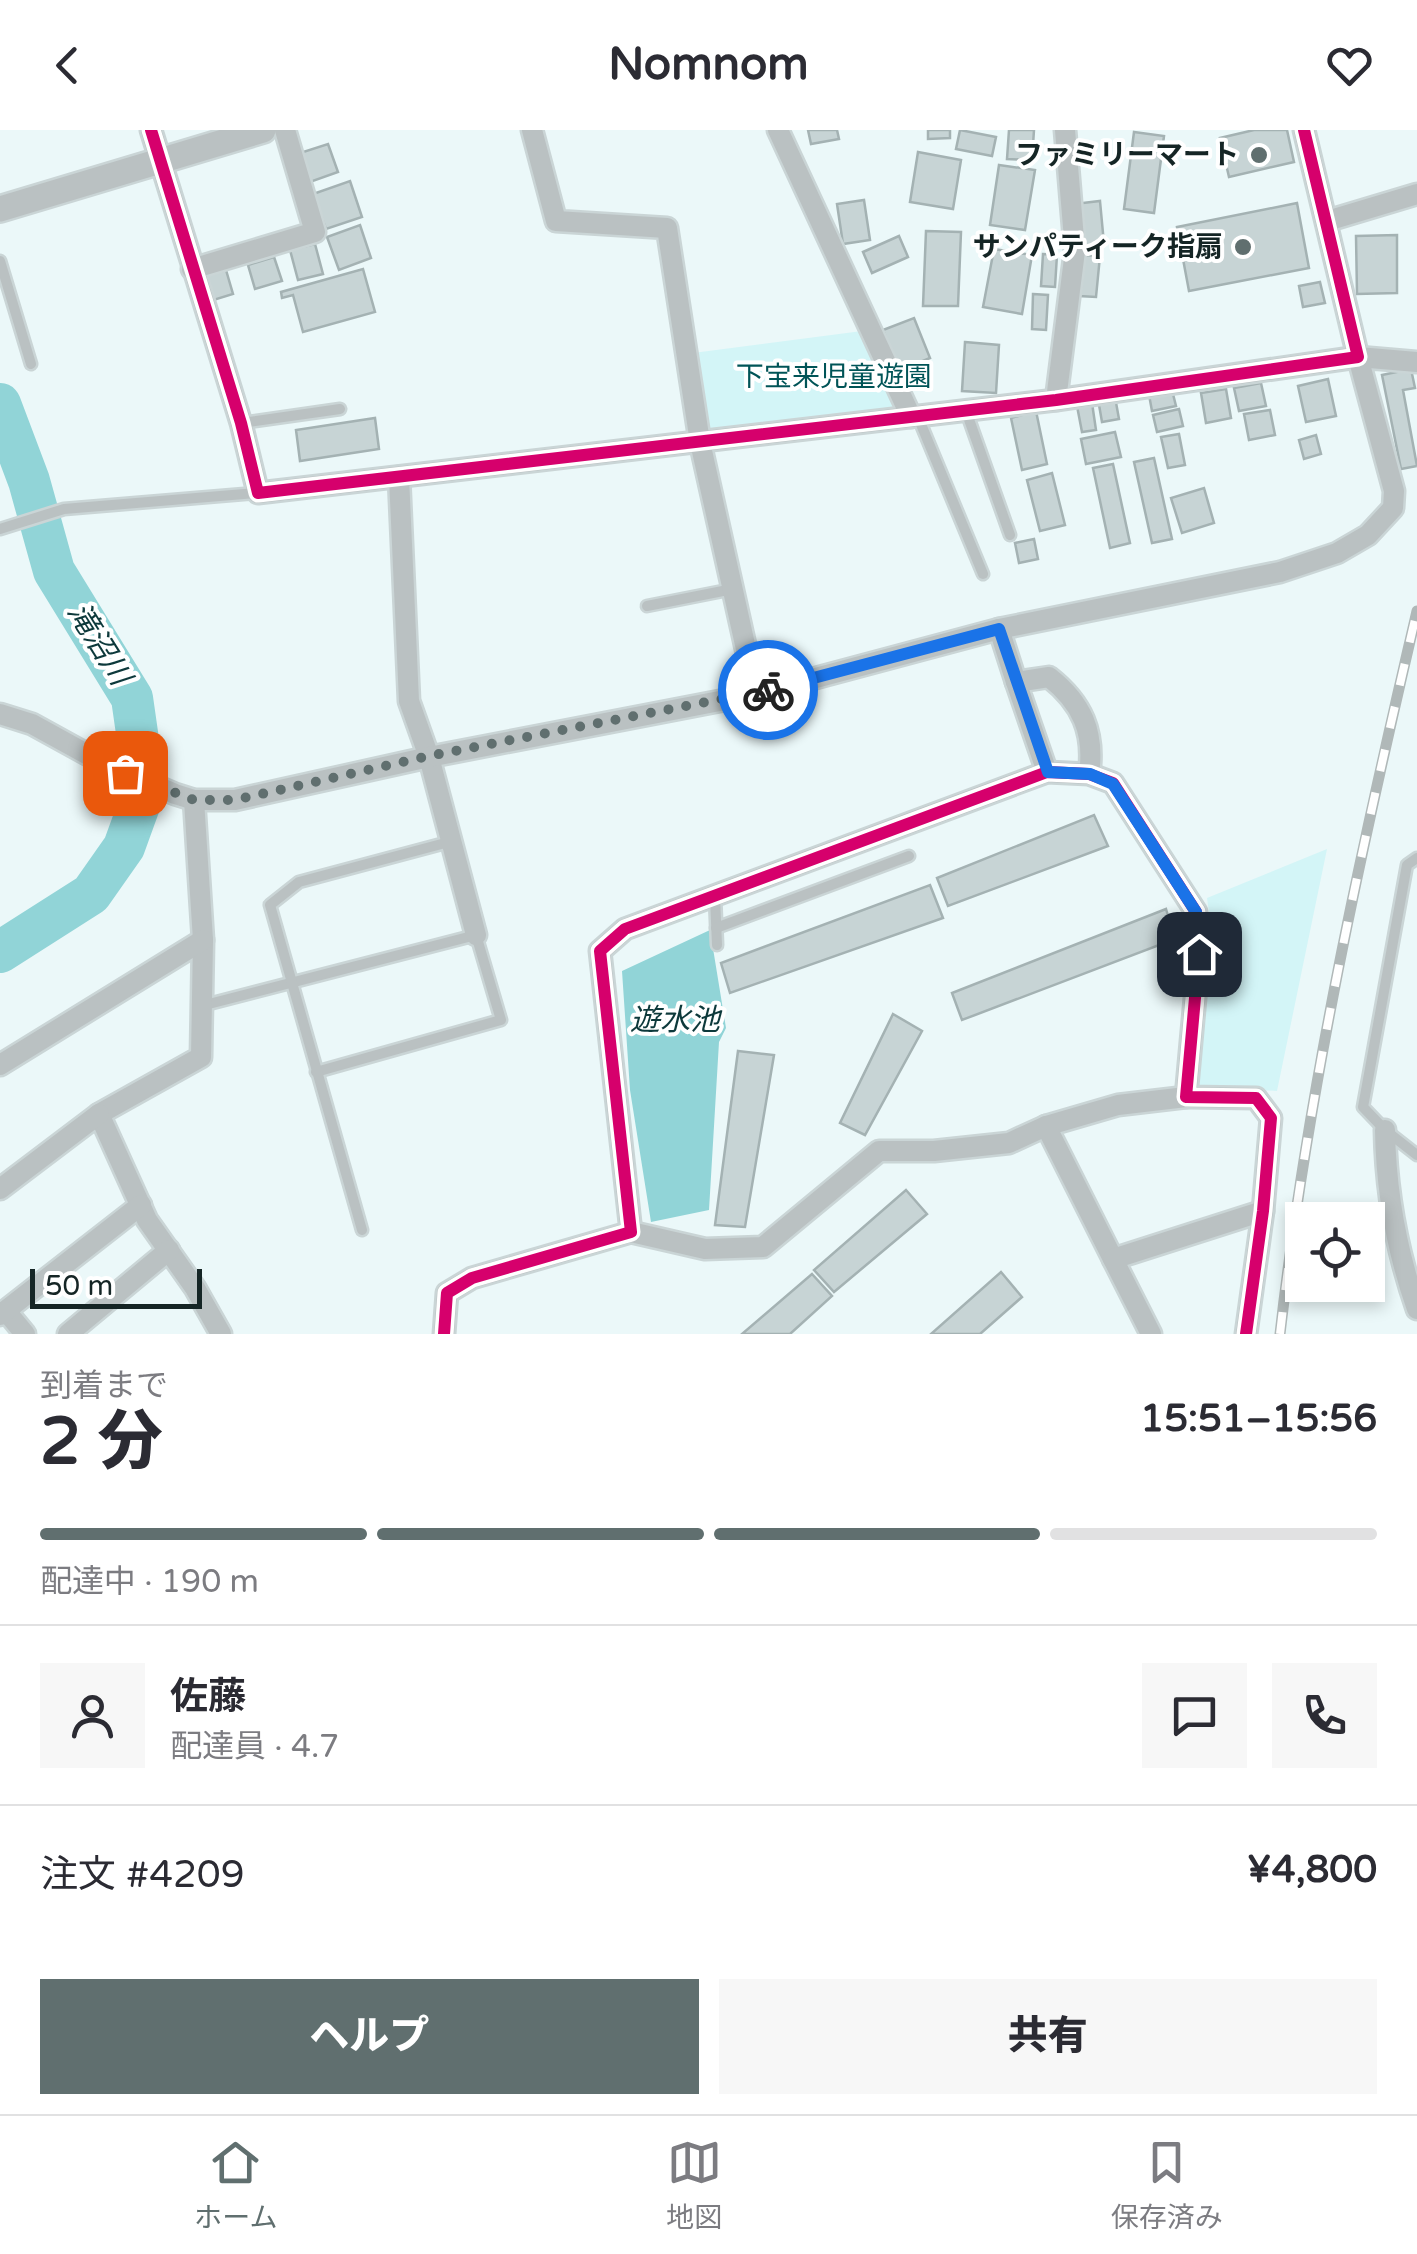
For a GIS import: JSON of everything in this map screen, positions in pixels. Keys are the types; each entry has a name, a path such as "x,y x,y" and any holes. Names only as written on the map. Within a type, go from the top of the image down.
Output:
{"street":[{"path":"150,130 241,424 258,493 1056,400 1358,357 1417,362"},
{"path":"0,208 263,130"},
{"path":"192,269 315,232 285,130"},
{"path":"532,130 556,221 667,228 700,442 756,694"},
{"path":"778,130 914,416"},
{"path":"1056,400 1075,251 1065,130"},
{"path":"0,714 32,724 100,762 185,797 235,800 429,756 756,694 999,629 1280,572 1337,553 1368,534 1393,508 1394,491 1304,130"},
{"path":"1327,221 1417,194"},
{"path":"400,476 409,701 429,756 448,842 476,935"},
{"path":"999,629 1048,772"},
{"path":"1016,682 1049,676 1070,693 1093,746 1090,774"},
{"path":"630,1232 600,951 626,929 1048,772 1090,774 1113,784 1196,912 1199,954 1186,1097"},
{"path":"0,1189 99,1114 201,1056 203,940 185,797"},
{"path":"0,1065 203,940"},
{"path":"444,1334 447,1293 472,1278 630,1232 705,1249 763,1247 879,1151 934,1152 1009,1143 1046,1126 1118,1105 1186,1097 1256,1098 1271,1118 1246,1334"},
{"path":"99,1114 141,1205 220,1334"},
{"path":"1046,1126 1151,1334"},
{"path":"1385,1130 1385,1164 1402,1256 1417,1309"},
{"path":"25,1334 3,1313 141,1205"},
{"path":"1113,1259 1263,1211"},
{"path":"68,1334 168,1250"}],"lane":[{"path":"0,261 31,364"},
{"path":"241,424 340,409"},
{"path":"966,411 1010,535"},
{"path":"914,416 983,574"},
{"path":"2,528 64,509 258,493"},
{"path":"646,606 733,590"},
{"path":"362,1230 270,906 299,882 448,842"},
{"path":"716,928 908,856"},
{"path":"1417,858 1408,866 1363,1106 1385,1130 1417,1154"},
{"path":"714,897 717,945"},
{"path":"201,1006 476,935 501,1020 316,1072"}],"green space":[{"name":"下宝来児童遊園","path":"862,331 900,411 707,432 693,353"},
{"path":"1327,849 1277,1091 1197,1086 1212,933 1207,898"}],"water":[{"name":"遊水池","path":"710,930 726,1028 719,1042 709,1210 651,1222 630,1090 622,971"}],"building":[{"path":"808,130 837,130 839,139 811,144"},
{"path":"928,130 950,130 950,138 928,139"},
{"path":"960,130 996,137 992,156 956,149"},
{"path":"1009,130 1034,130 1032,160 1007,159"},
{"path":"1254,130 1287,130 1294,162 1229,177 1220,138"},
{"path":"1134,132 1164,136 1154,213 1124,209"},
{"path":"328,144 338,172 310,182 300,153"},
{"path":"918,152 961,160 953,209 910,202"},
{"path":"999,165 1035,170 1025,230 990,225"},
{"path":"350,181 362,217 326,229 313,194"},
{"path":"864,200 870,240 843,244 837,204"},
{"path":"1100,201 1104,244 1079,247 1074,204"},
{"name":"サンパティーク指扇","path":"1297,203 1309,268 1189,291 1177,227"},
{"path":"360,225 371,258 339,270 327,237"},
{"path":"926,231 961,232 958,306 923,306"},
{"path":"1397,235 1397,293 1357,294 1356,236"},
{"path":"899,236 908,257 872,273 863,252"},
{"path":"315,244 323,274 298,280 290,250"},
{"path":"994,249 1032,255 1022,314 983,307"},
{"path":"1043,254 1057,255 1055,287 1041,286"},
{"path":"1082,255 1100,256 1096,297 1079,296"},
{"path":"274,257 282,281 255,289 248,265"},
{"path":"363,269 375,312 303,332 293,295 282,298 281,292"},
{"path":"226,270 233,294 207,302 200,277"},
{"path":"1320,282 1325,303 1303,307 1299,286"},
{"path":"1033,294 1048,295 1046,330 1032,329"},
{"path":"914,318 930,358 899,371 883,330"},
{"path":"965,342 999,345 996,393 962,391"},
{"path":"1411,369 1415,388 1403,390 1417,466 1401,469 1382,375"},
{"path":"1328,379 1336,416 1306,422 1298,386"},
{"path":"1261,383 1266,406 1239,411 1234,388"},
{"path":"1226,389 1231,418 1206,423 1201,393"},
{"path":"1172,390 1176,406 1152,411 1149,395"},
{"path":"1115,397 1119,419 1102,422 1098,399"},
{"path":"1092,403 1096,430 1082,432 1077,406"},
{"path":"1179,409 1183,426 1157,432 1153,415"},
{"path":"1270,410 1275,435 1249,440 1244,414"},
{"path":"1036,411 1047,464 1022,470 1011,418"},
{"path":"375,418 379,449 300,461 296,430"},
{"path":"1115,432 1121,457 1086,464 1081,439"},
{"path":"1179,434 1185,465 1168,468 1161,437"},
{"path":"1316,435 1321,454 1304,459 1299,440"},
{"path":"1154,458 1172,539 1152,543 1134,462"},
{"path":"1113,464 1130,543 1110,548 1093,468"},
{"path":"1052,473 1065,525 1040,531 1027,480"},
{"path":"1204,488 1214,523 1182,533 1171,498"},
{"path":"1034,539 1038,559 1019,563 1015,543"},
{"path":"1094,815 1108,846 948,906 937,878"},
{"path":"930,885 943,918 730,993 721,963"},
{"path":"1166,909 1175,939 962,1020 952,993"},
{"path":"893,1014 922,1031 865,1135 840,1123"},
{"path":"738,1051 774,1055 745,1227 715,1225"},
{"path":"906,1190 927,1214 834,1292 814,1270"},
{"path":"1001,1272 1022,1297 980,1334 931,1334"},
{"path":"812,1274 832,1296 790,1334 742,1334"}],"waterway":[{"name":"滝沼川","path":"0,404 29,481 54,571 132,698 145,789 124,847 91,894 0,952"}],"railway":[{"path":"1280,1334 1305,1152 1338,971 1417,611"}],"cycle path":[{"path":"151,130 241,423 258,493 1056,400 1358,357 1304,130"},
{"path":"444,1334 447,1293 472,1278 631,1232 600,951 625,929 1047,772 1089,774 1113,783 1196,912 1199,954 1186,1097 1256,1098 1271,1118 1246,1334"}],"way so far":[{"path":"125,773 194,800 235,800 429,756 768,690"}],"place":[{"name":"ファミリーマート","path":"1259,155"},
{"name":"サンパティーク指扇","path":"1243,247"}],"route":[{"path":"768,690 999,629 1048,772 1090,774 1113,784 1196,912 1199,954"}]}
